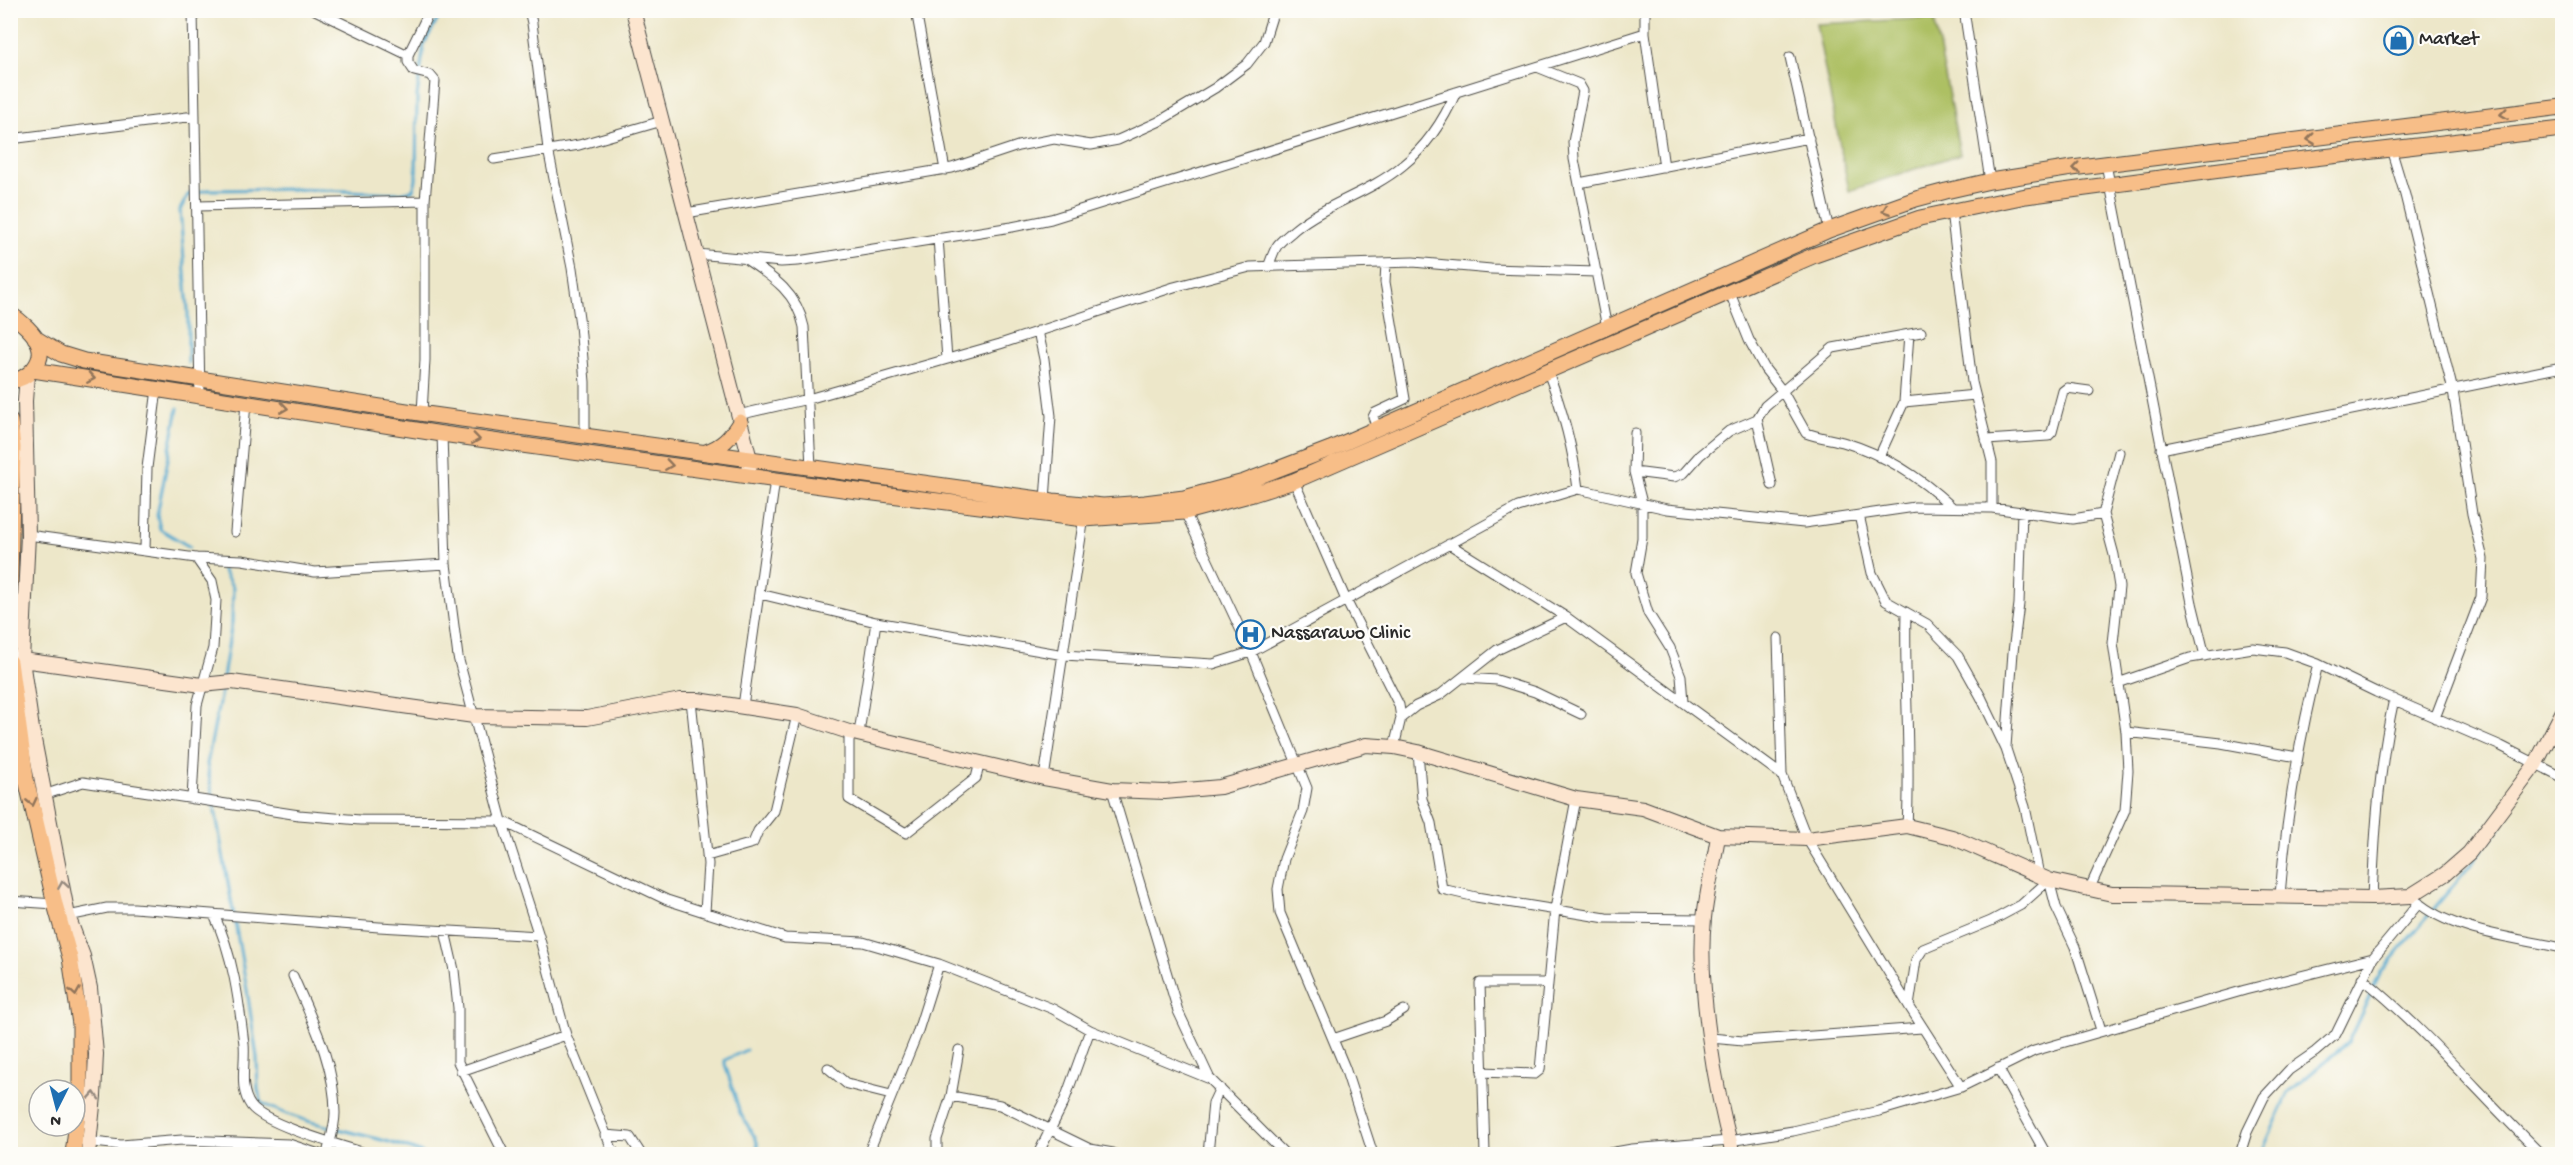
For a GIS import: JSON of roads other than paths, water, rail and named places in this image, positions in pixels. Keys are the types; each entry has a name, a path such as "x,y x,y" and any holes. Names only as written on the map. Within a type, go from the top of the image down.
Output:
{"main road":[{"path":"633,10 750,459 749,476"},
{"path":"12,313 35,338 61,354 84,361 422,413 1045,500 1085,512 1103,506 1184,498 1288,466 1829,230 1916,199 1990,181 2106,164 2562,107"},
{"path":"10,381 30,373 158,388 442,434 775,480 1085,512 1185,512 1294,481 1815,255 1871,234 1952,211 1995,201 2111,184 2562,129"},
{"path":"2277,143 2280,162"},
{"path":"35,338 40,353 30,373 25,401 28,535 14,658 18,779 70,958 80,1024 81,1148"},
{"path":"706,452 720,447 728,440 739,419"},
{"path":"10,421 13,447 10,581"},
{"path":"14,658 207,685 232,682 474,716 587,718 691,700 742,706 797,715 854,733 1044,778 1112,790 1166,792 1220,787 1366,745 1394,747 1576,799 1643,808 1718,836 1807,839 1907,826 1952,837 2044,877 2089,890 2137,894 2414,900 2469,853 2535,765 2562,712"},
{"path":"14,658 58,858 68,916 90,988 94,1021 95,1075 81,1148"},
{"path":"1718,836 1704,919 1703,974 1711,1038 1731,1148"}],"street":[{"path":"193,10 200,396"},
{"path":"315,10 408,55"},
{"path":"422,413 425,360 425,201 435,81 430,75 414,71 408,62 408,55 430,10"},
{"path":"529,10 548,149 572,268 580,325 585,382 585,436"},
{"path":"916,10 945,170"},
{"path":"1645,10 1645,33 1664,167"},
{"path":"1964,10 1990,181"},
{"path":"686,213 945,170 1018,146 1054,139 1091,145 1118,141 1158,122 1215,88 1247,64 1264,42 1271,14"},
{"path":"697,254 798,261 1051,219 1645,33"},
{"path":"1790,57 1829,230"},
{"path":"1537,67 1579,84 1583,90 1573,142 1607,328"},
{"path":"1268,267 1278,244 1301,224 1327,208 1365,190 1402,166 1427,141 1445,116 1456,92"},
{"path":"10,139 195,116"},
{"path":"494,159 579,145 662,121"},
{"path":"1579,183 1809,138"},
{"path":"2391,149 2405,195 2453,391 2472,514 2483,559 2481,597 2436,718"},
{"path":"2106,164 2161,449 2205,656"},
{"path":"198,206 425,201"},
{"path":"1952,211 1957,270 1976,395 1992,462 1992,508"},
{"path":"938,238 946,359"},
{"path":"746,259 780,282 794,298 801,312 804,327 811,467"},
{"path":"739,419 946,359 1229,271 1268,267 1413,262 1501,269 1597,272"},
{"path":"1377,428 1373,417 1375,413 1405,399 1385,282 1386,264"},
{"path":"1730,293 1749,340 1765,369 1783,392 1806,433 1846,443 1879,456 1908,472 1952,507"},
{"path":"1038,331 1051,416 1045,500"},
{"path":"1634,472 1674,477 1684,473 1700,455 1729,431 1756,419 1765,406 1833,348 1921,332"},
{"path":"1879,456 1904,402 1909,334"},
{"path":"2161,449 2562,367"},
{"path":"1548,372 1564,416 1574,457 1578,489"},
{"path":"145,550 147,468 158,388"},
{"path":"1986,440 2048,436 2052,432 2063,391 2067,388 2089,391"},
{"path":"1904,402 1976,395"},
{"path":"235,532 246,403"},
{"path":"1756,419 1772,485"},
{"path":"1635,433 1634,472 1642,503 1642,538 1636,573 1648,613 1670,648 1681,676 1683,702"},
{"path":"442,434 446,564 458,657 502,821 539,936 566,1035 614,1155"},
{"path":"2089,890 2125,810 2128,771 2126,732 2113,643 2119,587 2114,555 2103,514 2119,452"},
{"path":"742,706 775,480"},
{"path":"1294,481 1346,600 1399,705 1401,718 1394,747"},
{"path":"760,594 876,622 1064,655 1213,664 1251,652 1518,507 1578,489 1667,509 1804,523 1915,507 1992,508 2073,519 2103,514"},
{"path":"2006,749 2019,604 2022,511"},
{"path":"1044,778 1085,512"},
{"path":"1185,512 1251,652 1307,788 1303,811 1284,859 1278,889 1280,913 1345,1068 1373,1155"},
{"path":"1859,515 1872,573 1886,601 1927,624 1958,656 2006,749 2044,877 2075,947 2101,1030"},
{"path":"28,535 196,558 242,560 315,572 446,564"},
{"path":"1449,544 1566,617 1782,775"},
{"path":"192,799 197,705 207,685 213,648 216,600 212,582 196,558"},
{"path":"1906,612 1905,655 1909,773 1907,826"},
{"path":"1401,718 1416,706 1440,695 1497,650 1566,617"},
{"path":"876,622 854,733 849,799 906,833 976,778 980,762"},
{"path":"1778,638 1782,775 1807,839 1922,1028 1961,1087"},
{"path":"2118,683 2190,658 2253,648 2285,652 2318,663 2501,746 2562,777"},
{"path":"2280,896 2285,832 2297,756 2318,663"},
{"path":"1464,678 1506,683 1535,692 1581,714"},
{"path":"2372,898 2375,821 2382,751 2394,699"},
{"path":"691,700 707,856 705,912"},
{"path":"707,856 753,843 758,831 774,811 797,715"},
{"path":"2126,732 2221,743 2297,756"},
{"path":"1418,752 1422,799 1431,823 1442,889 1606,918 1704,919"},
{"path":"44,795 84,782 299,815 360,820 502,821 667,900 786,938 863,942 939,964 1053,1008 1090,1030 1210,1079 1285,1155"},
{"path":"1112,790 1178,1011 1210,1079"},
{"path":"1482,1072 1535,1074 1540,1070 1555,909 1576,799"},
{"path":"1909,1006 1916,960 1923,949 1991,921 2021,905 2044,877"},
{"path":"2240,1155 2247,1132 2264,1097 2289,1070 2336,1034 2373,958 2414,900 2431,912 2484,931 2562,948"},
{"path":"10,901 55,904"},
{"path":"68,916 107,908 539,936"},
{"path":"214,915 225,938 237,996 244,1046 243,1084 251,1106 267,1119 331,1137 368,1155"},
{"path":"446,931 454,970 458,1008 457,1049 462,1071 504,1155"},
{"path":"1604,1155 1632,1149 1731,1148 1879,1111 1961,1087 2034,1051 2101,1030 2245,990 2373,958"},
{"path":"868,1155 917,1034 939,964"},
{"path":"293,976 327,1059 335,1115 327,1155"},
{"path":"2364,980 2446,1055 2501,1116 2541,1155"},
{"path":"1485,1155 1480,983 1548,983"},
{"path":"1333,1039 1386,1021 1404,1010"},
{"path":"1711,1038 1743,1041 1922,1028"},
{"path":"1038,1155 1064,1102 1090,1030"},
{"path":"462,1071 566,1035"},
{"path":"937,1155 937,1139 951,1096 959,1050"},
{"path":"828,1068 847,1084 891,1095"},
{"path":"1998,1068 2046,1155"},
{"path":"1208,1155 1213,1103 1220,1088"},
{"path":"951,1096 1000,1105 1090,1149 1113,1154"},
{"path":"605,1135 630,1137 641,1155"},
{"path":"81,1148 121,1150 182,1140 289,1144 320,1155"}],"waterway":[{"path":"188,363 188,310 180,210 188,195 207,190 296,189 399,193 413,190 416,180 417,96 424,44 443,10"},
{"path":"178,408 157,515 160,529 190,547"},
{"path":"222,569 233,588 232,622 223,678"},
{"path":"222,687 207,764 247,990 257,1057 258,1090 262,1103 301,1119 384,1140 424,1154"},
{"path":"2261,1154 2289,1092 2348,1042 2381,972 2508,816"},
{"path":"746,1050 725,1060 725,1064 740,1113 756,1139 760,1154"}],"place":[{"name":"Market","path":"2398,40"},
{"name":"Nassarawo Clinic","path":"1250,634"}]}
